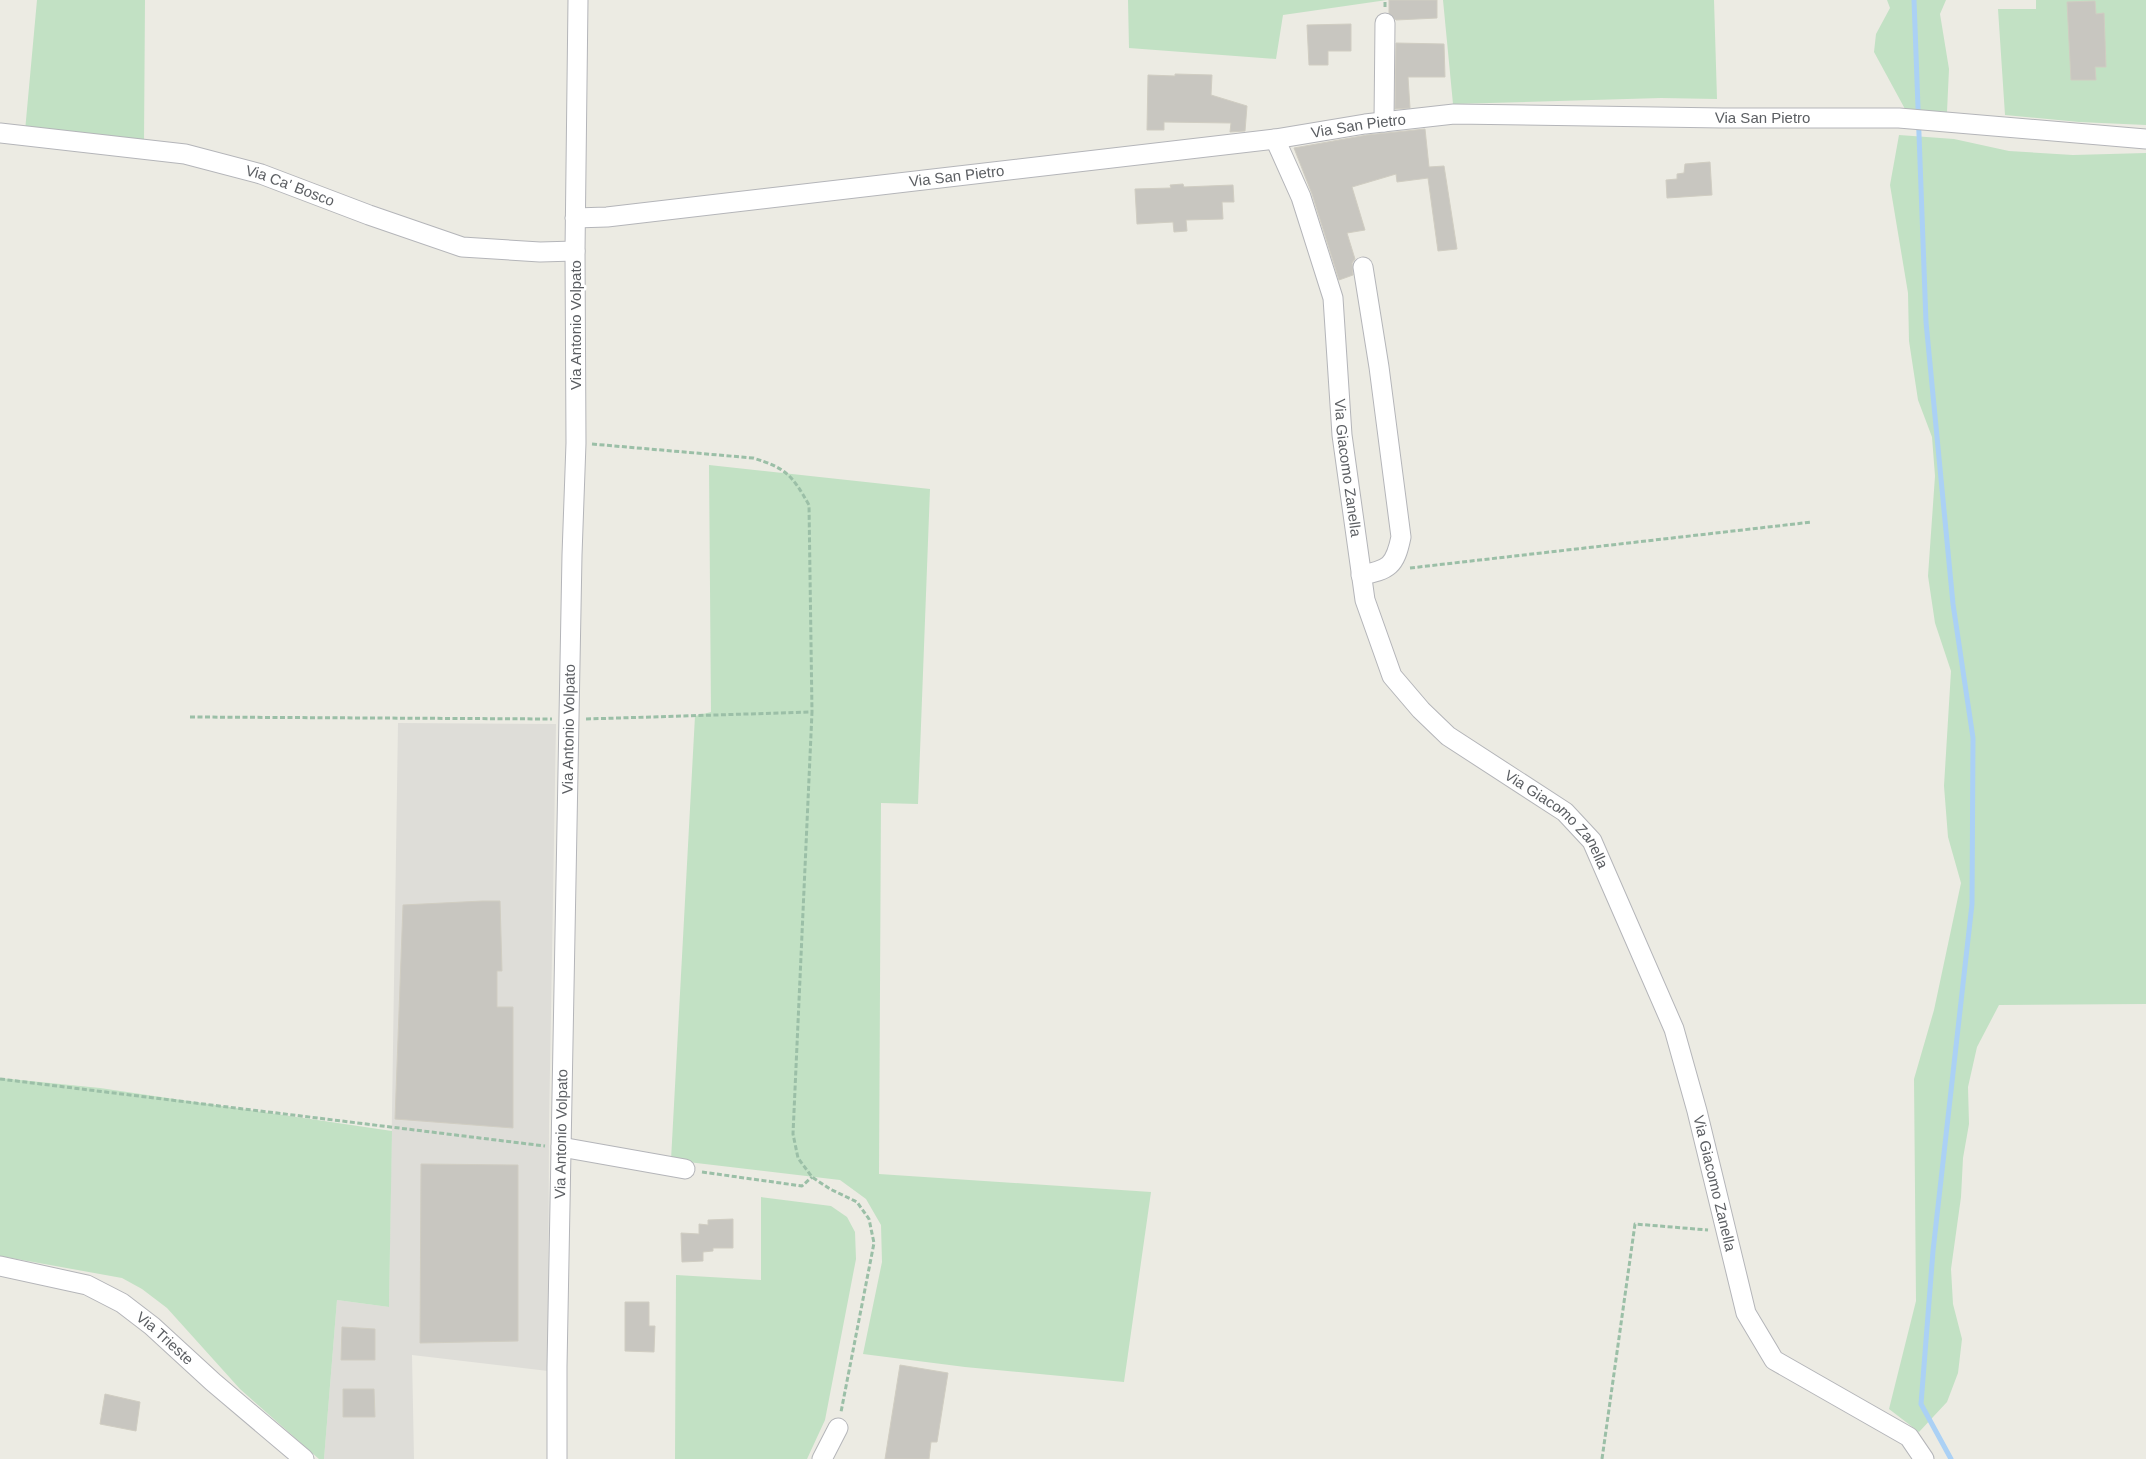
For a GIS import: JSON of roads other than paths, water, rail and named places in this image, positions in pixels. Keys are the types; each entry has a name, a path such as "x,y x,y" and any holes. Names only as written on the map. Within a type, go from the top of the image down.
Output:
{"street":[{"name":"Via Antonio Volpato","path":"557,1459 569,719 576,443 575,251 578,0"},
{"path":"1384,122 1386,27"},
{"name":"Via San Pietro","path":"576,218 607,217 1276,139 1384,122 1454,114 1899,118 2146,139"},
{"name":"Via Ca' Bosco","path":"0,133 185,154 261,174 369,215 462,247 540,252 575,251"},
{"name":"Via Giacomo Zanella","path":"1276,139 1302,197 1333,298 1342,435 1364,600 1392,676 1421,710 1448,736 1565,812 1592,841 1674,1030 1697,1111 1746,1313 1774,1360 1909,1436 1924,1459"},
{"path":"1361,575 1382,571 1393,561 1398,551 1401,537 1379,367 1363,267"},
{"path":"561,1147 685,1169"},
{"name":"Via Trieste","path":"0,1266 87,1285 122,1302 304,1459"},
{"path":"822,1459 838,1428"}],"waterway":[{"path":"1914,0 1926,322 1953,604 1973,738 1972,904 1933,1251 1921,1404 1951,1459"}]}
